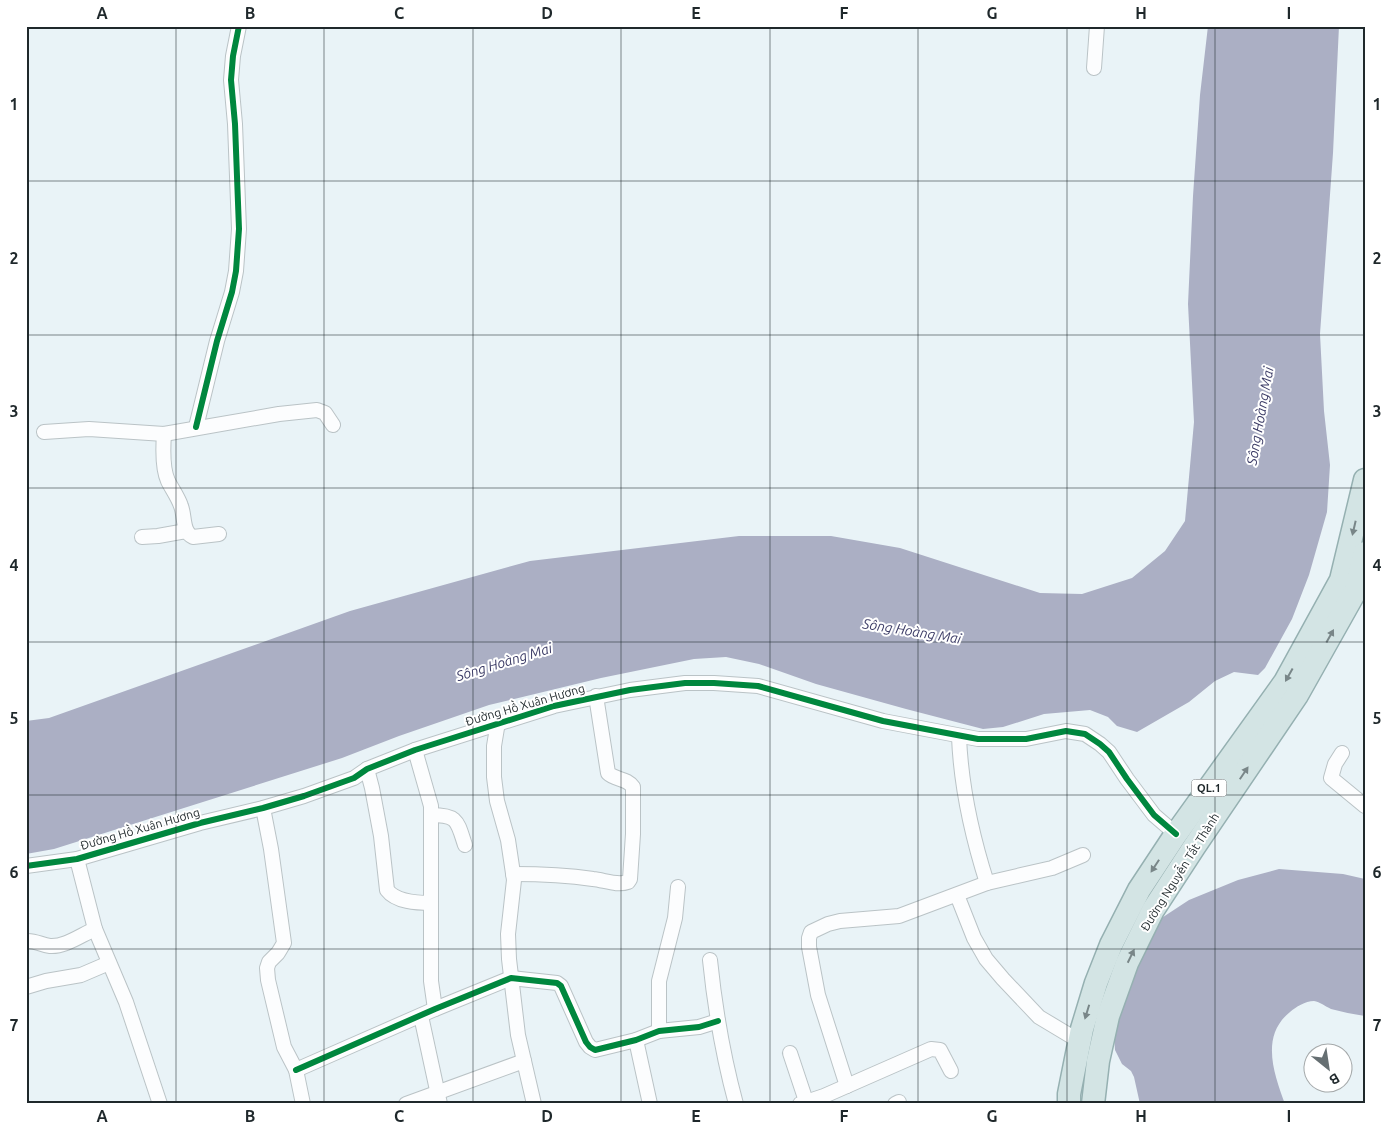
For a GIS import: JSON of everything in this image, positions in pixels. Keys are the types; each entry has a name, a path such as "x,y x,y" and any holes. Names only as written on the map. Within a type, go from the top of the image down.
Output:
{"highway":[{"name":"Đường Nguyễn Tất Thành","path":"1069,1104 1069,1094 1079,1040 1096,982 1111,944 1139,890 1176,834 1354,589 1365,480"},
{"name":"Đường Nguyễn Tất Thành","path":"1093,1104 1098,1061 1108,1016 1127,963 1153,910 1297,695 1354,589 1365,553"}],"street":[{"path":"196,427 236,271 239,229 235,124 231,80 240,26"},
{"path":"1094,68 1097,26"},
{"path":"44,432 89,429 164,434 296,411 317,410 325,413 332,425"},
{"path":"164,434 167,479 182,507 186,531 193,537 219,534"},
{"path":"142,536 158,536 186,531"},
{"name":"Đường Hồ Xuân Hương","path":"26,866 77,859 200,823 263,808 354,778 367,769 415,750 498,722 554,706 596,696 685,683 758,686 884,721 959,737 1010,740 1026,739 1066,731 1085,734 1109,752 1154,815 1176,834"},
{"path":"513,874 594,879 622,884 630,879 633,834 633,787 630,783 608,773 596,696"},
{"path":"498,722 493,756 494,783 508,840 513,874 513,899 508,934 511,978 524,1061 534,1104"},
{"path":"959,737 960,762 971,825 987,883"},
{"path":"415,750 430,799 432,876 431,982 435,1009"},
{"path":"1342,752 1335,764 1331,778 1365,806"},
{"path":"367,769 381,836 387,890 389,894 403,900 431,903"},
{"path":"263,808 284,938 282,948 269,962 267,968 268,980 284,1047 296,1070 303,1104"},
{"path":"431,815 451,816 460,830 465,845"},
{"path":"847,1086 818,995 809,946 811,932 823,926 840,922 899,916 987,883 1052,868 1083,855"},
{"path":"77,859 94,929 126,1002 160,1104"},
{"path":"659,1031 659,981 674,918 678,887"},
{"path":"957,895 974,938 986,958 1003,979 1039,1017 1079,1040"},
{"path":"26,941 54,946 68,942 94,929"},
{"path":"710,960 722,1050 736,1104"},
{"path":"26,987 46,981 81,975 109,963"},
{"path":"296,1070 511,978 561,986 586,1042 595,1050 636,1040 659,1031 699,1027 718,1021"},
{"path":"421,1016 439,1097"},
{"path":"636,1040 650,1104"},
{"path":"790,1053 805,1103 936,1049 940,1050 951,1071"},
{"path":"406,1104 439,1097 524,1061"}],"water":[{"name":"Sông Hoàng Mai","path":"1208,26 1339,26 1333,153 1320,334 1324,411 1330,465 1327,512 1309,575 1292,619 1265,668 1258,675 1234,672 1215,681 1189,702 1137,732 1117,726 1108,717 1090,710 1044,714 1003,727 983,729 816,684 759,664 726,657 694,659 601,678 489,705 342,758 54,849 26,854 26,721 49,718 350,611 530,561 739,536 831,536 900,548 1040,593 1082,594 1132,578 1165,551 1185,521 1194,422 1188,304 1193,196 1200,95"},
{"path":"1279,869 1343,874 1365,879 1365,1016 1331,1009 1314,1001 1298,1006 1290,1012 1275,1032 1272,1044 1274,1068 1285,1104 1140,1104 1134,1077 1131,1071 1122,1064 1115,1050 1114,1034 1138,950 1154,923 1189,900 1238,880"}],"cycle path":[{"path":"196,427 236,271 239,229 235,124 231,80 233,56 239,26"},
{"path":"26,866 77,859 200,823 304,796 354,778 367,769 415,750 554,706 630,690 685,683 758,686 883,721 978,739 1026,739 1066,731 1085,734 1109,752 1154,815 1176,834"},
{"path":"296,1070 511,978 557,983 561,986 586,1042 595,1050 636,1040 659,1031 699,1027 718,1021"}]}
